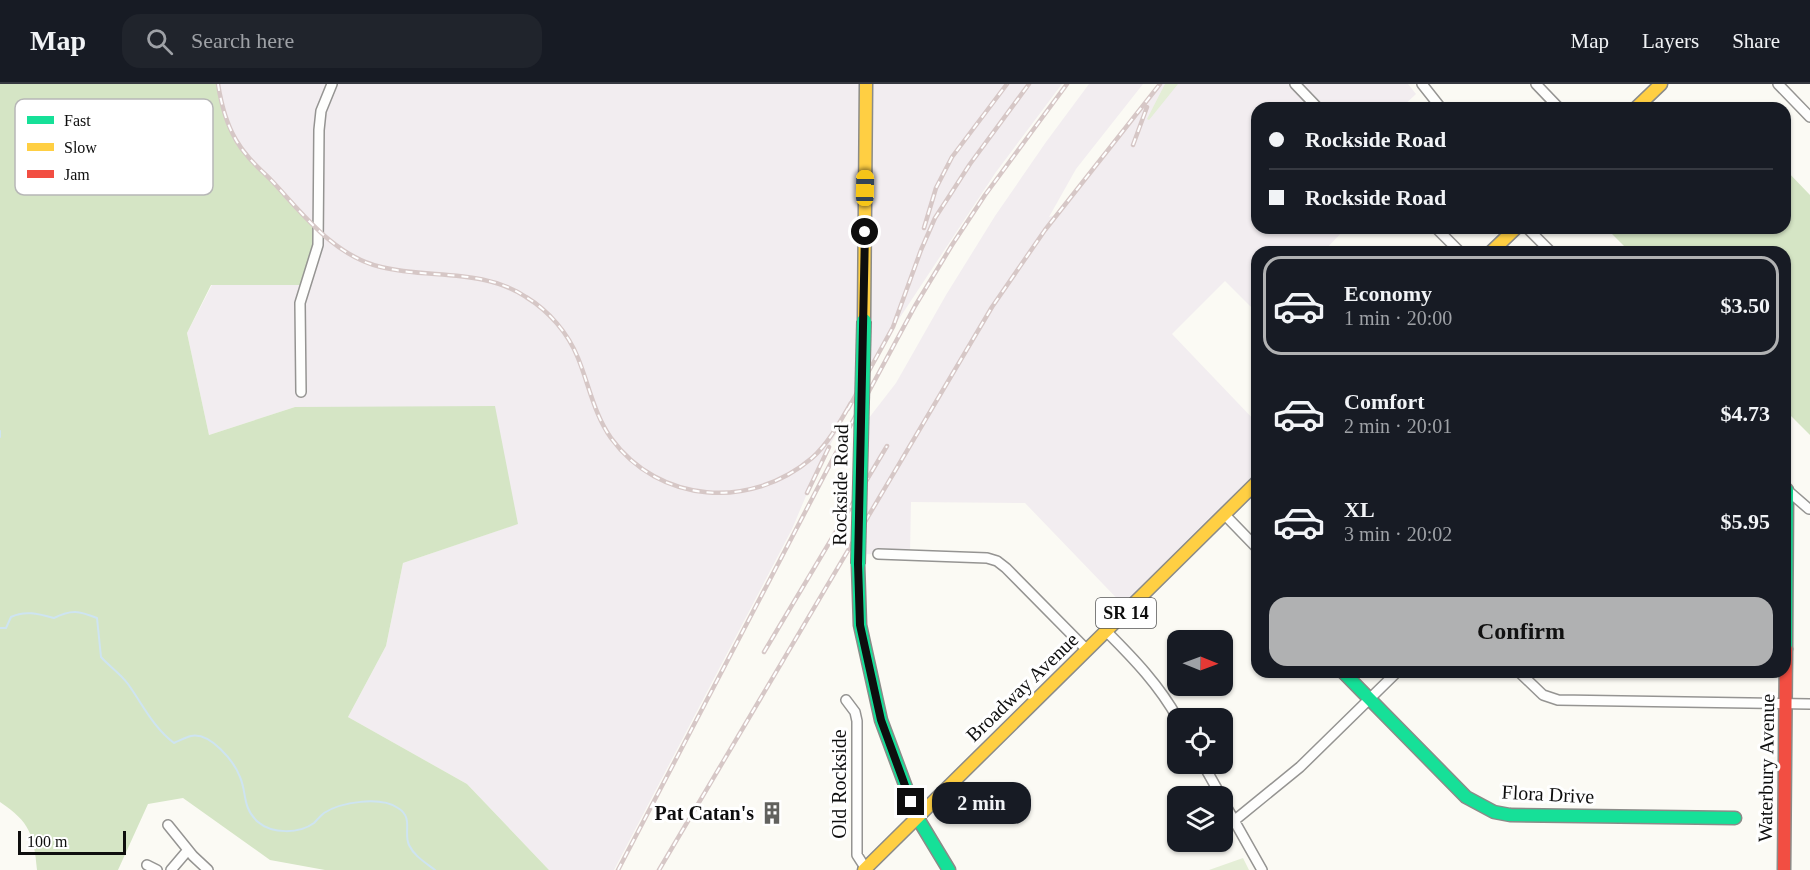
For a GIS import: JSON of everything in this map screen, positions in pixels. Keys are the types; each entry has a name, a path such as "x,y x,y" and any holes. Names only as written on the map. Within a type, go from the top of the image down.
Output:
{"main road":[{"name":"Rockside Road","path":"866,84 864,321 858,564 860,625 881,720 917,817 949,870"},
{"path":"1642,102 1661,84"},
{"path":"1497,246 1510,234"},
{"name":"Broadway Avenue","path":"865,869 1251,488"},
{"name":"Flora Drive","path":"1349,678 1466,797 1494,812 1510,815 1735,818"},
{"name":"Waterbury Avenue","path":"1784,870 1786,678"}],"street":[{"path":"301,392 300,303 318,245 318,130 321,111 332,84"},
{"path":"1295,84 1312,102"},
{"path":"1422,84 1436,102"},
{"path":"1536,84 1553,102"},
{"path":"1778,84 1810,117"},
{"path":"1442,234 1454,246"},
{"path":"1533,234 1545,246"},
{"path":"1791,493 1809,509"},
{"path":"1791,509 1809,509"},
{"path":"1224,514 1251,542"},
{"path":"878,554 987,558 997,561 1087,650"},
{"path":"1107,632 1150,677 1172,708"},
{"path":"1235,820 1300,767 1391,678"},
{"path":"1526,678 1543,694 1558,700 1810,704"},
{"name":"Old Rockside","path":"846,700 855,712 857,721 857,855 865,869"},
{"path":"1233,817 1262,870"},
{"path":"168,825 208,870"},
{"path":"171,870 188,850"},
{"path":"147,865 157,870"}],"shaded area":[{"path":"218,84 1062,84 996,172 885,340 817,470 792,529 614,870 549,870 467,784 348,717 386,646 403,563 517,524 295,407 209,435 187,333 212,285 304,285 317,229 237,143 226,117"},
{"path":"1089,84 1143,84 1076,169 1049,217 1057,215 1160,84 1408,84 1416,94 1407,102 1251,102 1251,234 1340,234 1329,246 1251,246 1251,307 1225,281 1172,334 1251,417 1251,487 1129,611 1025,503 911,502 910,555 858,554 865,423 896,383 946,295 995,216"}],"green space":[{"path":"0,84 218,84 226,117 237,143 317,229 304,285 211,285 187,333 209,435 295,407 495,406 518,524 403,563 386,646 348,717 467,784 549,870 325,870 270,860 183,798 148,804 118,870 37,870 29,830 18,816 0,802"},
{"path":"1165,84 1178,84 1149,120 1147,119"},
{"path":"1791,175 1810,195 1810,435 1791,416 1791,246 1624,246 1612,234 1791,234"},
{"path":"1243,858 1249,870 1209,870"}],"waterway":[{"path":"0,431 0,437"},
{"path":"0,628 6,628 11,617 27,613 54,618 76,612 97,618 101,657 125,680 154,723 174,743 198,736 206,738 227,756 237,770 249,811 258,822 271,829 293,831 308,827 324,813 350,803 371,801 390,804 406,816 407,840 411,849 435,870"}],"railway":[{"path":"218,84 222,106 232,133 252,162 320,232 348,254 364,262 399,271 474,278 492,282 526,297 542,309 557,323 574,349 596,409 611,438 631,460 654,476 680,487 707,492 734,492 762,486 788,475 812,458 838,425 851,403"},
{"path":"924,228 936,188 952,157 1007,84"},
{"path":"848,409 893,327 935,218 970,164 1029,84"},
{"path":"618,870 915,306 985,195 1067,84"},
{"path":"659,870 992,307 1045,230 1160,84"},
{"path":"1133,145 1147,107"},
{"path":"764,652 887,446"},
{"path":"807,493 829,447"}],"traffic: fast":[{"path":"858,564 864,321"},
{"path":"858,564 860,625 881,720 917,817 949,870"},
{"path":"1349,678 1466,797 1494,812 1510,815 1735,818"}],"traffic: slow":[{"path":"864,321 866,84"},
{"path":"1642,102 1661,84"},
{"path":"1497,246 1510,234"},
{"path":"864,870 1251,488"}],"traffic: jam":[{"path":"1784,870 1786,678"}],"place":[{"name":"Pat Catan's","path":"772,813"}],"route":[{"path":"865,232 858,564 860,625 881,720 911,802"}]}
